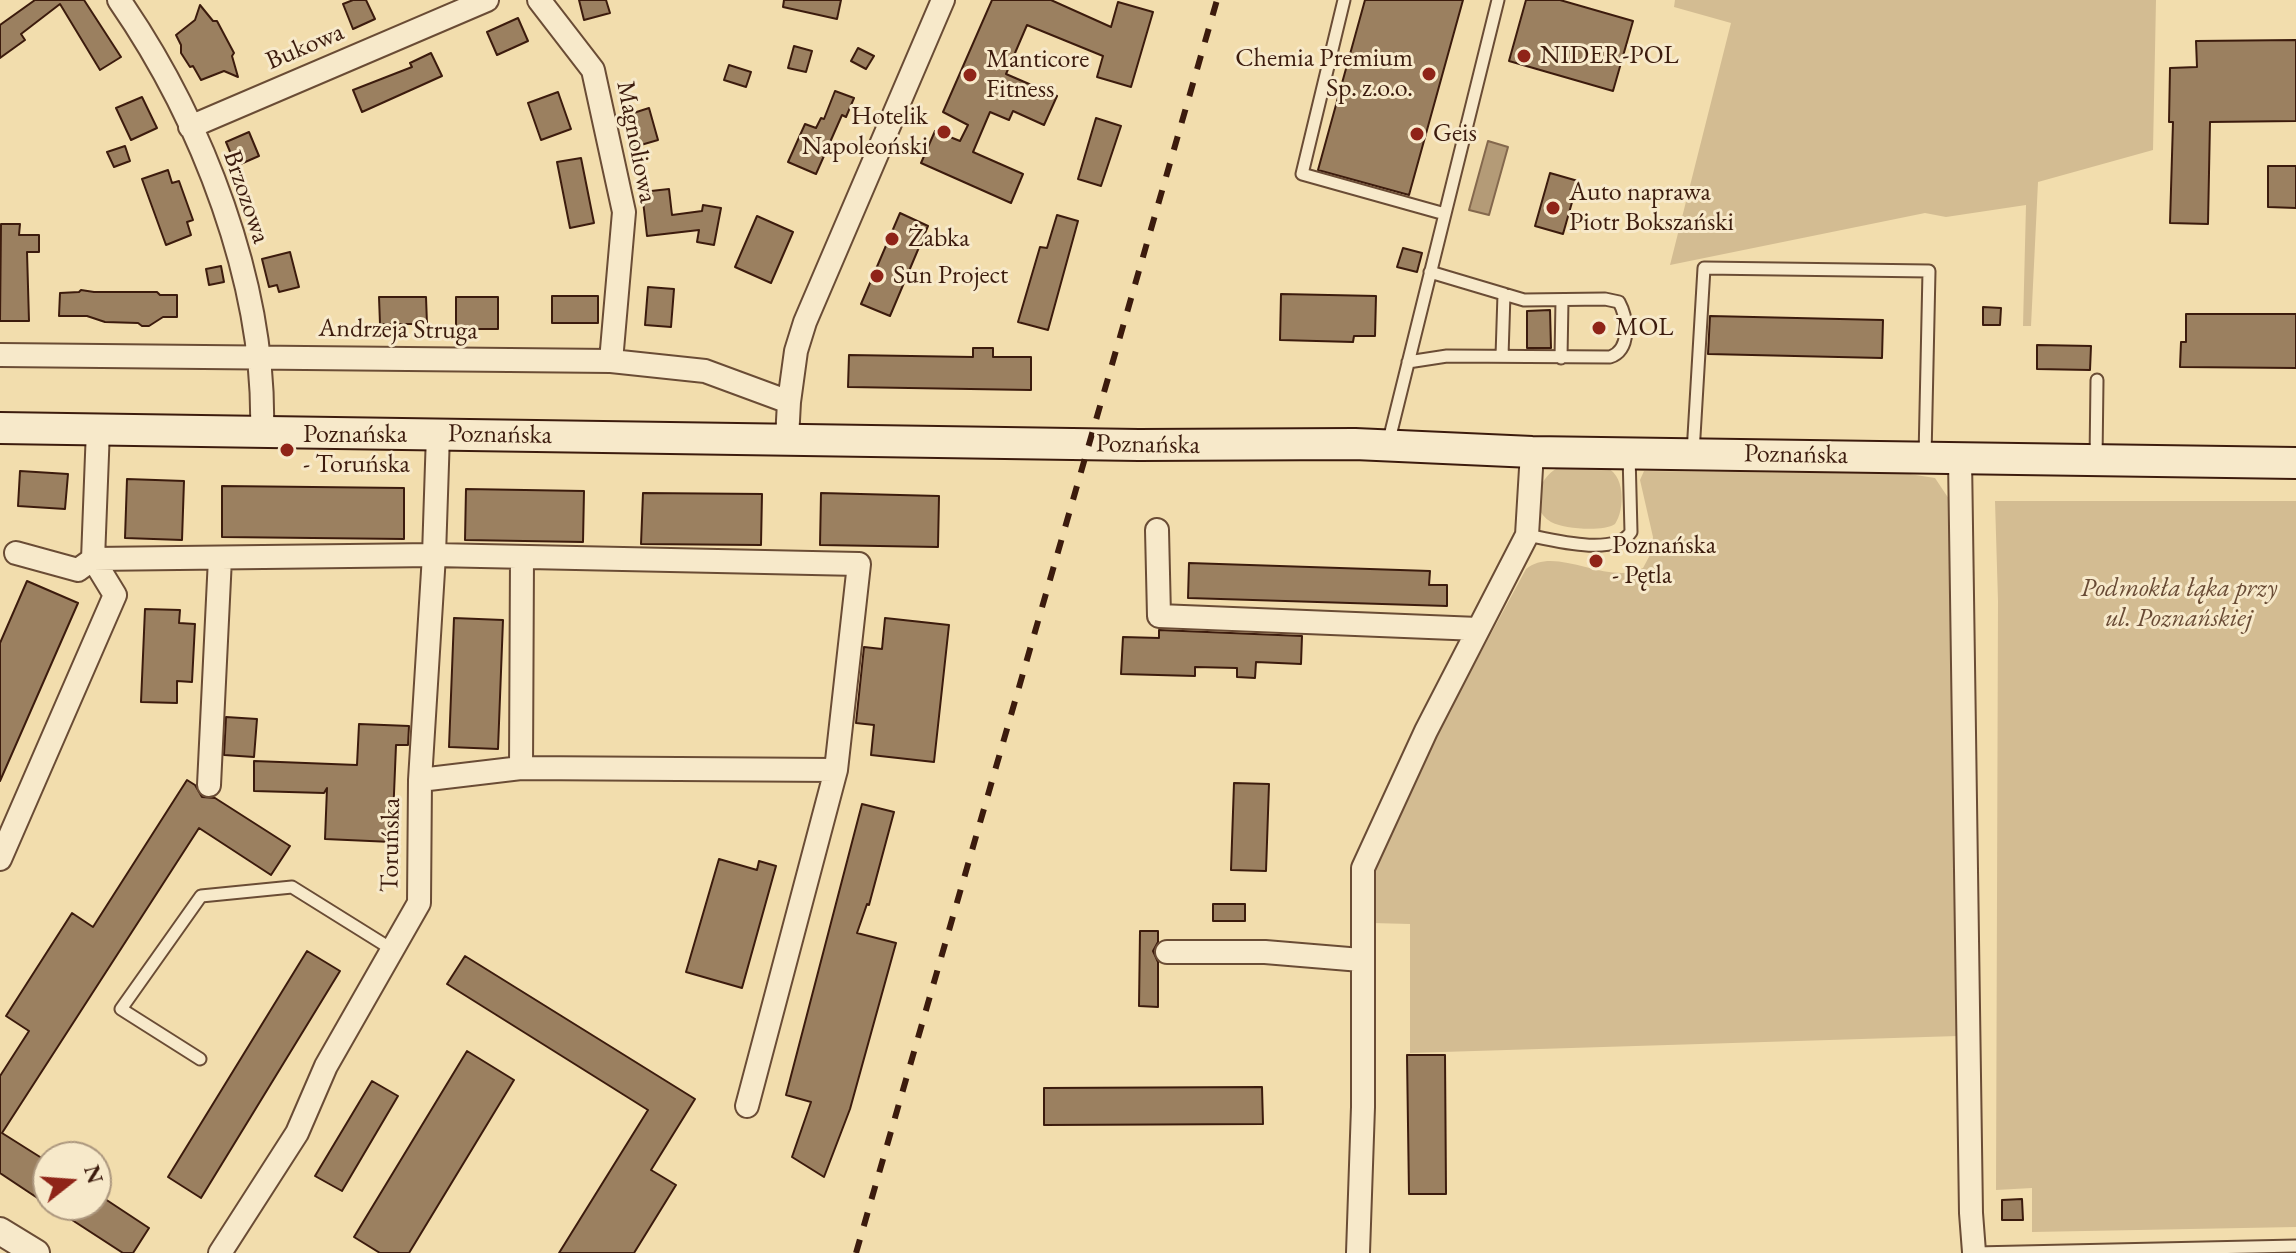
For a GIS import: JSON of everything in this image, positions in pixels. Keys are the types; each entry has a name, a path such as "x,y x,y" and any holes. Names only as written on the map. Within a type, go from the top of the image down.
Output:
{"main road":[{"name":"Poznańska","path":"0,428 1191,446 1388,445 1532,452 2296,463"}],"street":[{"name":"Brzozowa","path":"119,0 157,62 190,127 218,195 238,259 258,356 262,431"},
{"name":"Bukowa","path":"190,127 487,0"},
{"name":"Magnoliowa","path":"539,0 593,70 624,212 611,361"},
{"path":"787,439 796,355 805,322 943,0"},
{"name":"Andrzeja Struga","path":"0,355 611,361 705,371 789,402"},
{"path":"0,859 115,595 93,559 98,429"},
{"name":"Toruńska","path":"220,1253 297,1133 326,1066 419,903 420,780 438,434"},
{"path":"1358,1253 1363,1107 1363,868 1426,731 1527,535 1532,452"},
{"path":"1960,458 1974,1253"},
{"path":"1157,530 1159,616 1478,629"},
{"path":"16,553 78,570 93,559 434,555 859,564 836,770 747,1106"},
{"path":"521,768 522,557"},
{"path":"209,785 220,558"},
{"path":"420,780 521,768 836,770"},
{"path":"1167,952 1265,952 1361,960"},
{"path":"0,1231 36,1253"}],"lane":[{"path":"1344,0 1302,174 1445,214"},
{"path":"1388,445 1498,0"},
{"path":"1693,454 1704,268 1929,271 1925,457"},
{"path":"1408,362 1447,356 1610,357 1617,355 1624,346 1625,328 1619,302 1605,299 1524,300 1430,272"},
{"path":"1502,356 1504,294"},
{"path":"1561,358 1562,300"},
{"path":"2096,460 2097,380"},
{"path":"1527,535 1588,545 1619,542 1629,537 1629,453"},
{"path":"200,1059 121,1009 201,896 292,887 393,950"},
{"path":"1974,1253 2296,1246"}],"green space":[{"path":"1675,0 2156,0 2153,150 2038,182 2031,326 2023,326 2026,205 1946,217 1925,213 1670,265 1731,23 1674,7"},
{"path":"1598,465 1611,470 1620,483 1622,501 1615,524 1593,529 1574,528 1551,522 1543,516 1538,500 1542,483 1562,466"},
{"path":"1644,471 1909,474 1935,478 1949,499 1958,1036 1410,1053 1410,924 1372,923 1372,885 1377,858 1438,732 1526,569 1552,561 1614,573 1643,568 1650,555 1653,537 1640,480"},
{"name":"Podmokła łąka przy ul. Poznańskiej","path":"1995,501 2296,501 2296,1227 2032,1232 2032,1188 1996,1190 1998,601"}],"shaded area":[{"path":"1488,141 1508,147 1489,215 1469,210"}],"building":[{"path":"35,0 84,0 121,57 100,70 60,4 21,34 25,40 0,58 0,25"},
{"path":"366,0 375,19 353,29 343,4"},
{"path":"579,0 606,0 610,13 584,20"},
{"path":"784,0 841,0 837,19 783,7"},
{"path":"992,0 1051,0 1111,27 1118,2 1153,12 1131,87 1097,77 1103,56 1027,25 1006,74 1057,96 1044,125 1013,111 1009,120 990,112 973,152 1023,174 1011,203 921,163 935,131 960,141 968,125 943,112"},
{"path":"1365,0 1463,0 1409,195 1318,170"},
{"path":"1526,0 1560,0 1633,21 1613,91 1509,61"},
{"path":"200,5 213,21 217,21 234,53 232,56 238,77 224,71 201,80 181,53 176,35 195,20"},
{"path":"518,18 528,41 497,55 487,32"},
{"path":"2296,40 2296,121 2210,122 2208,224 2170,223 2173,122 2169,122 2170,68 2197,67 2196,41"},
{"path":"794,46 812,51 806,72 788,68"},
{"path":"858,48 874,56 866,69 851,61"},
{"path":"431,53 442,76 362,112 353,90 412,67 410,63"},
{"path":"729,65 751,72 746,87 724,80"},
{"path":"835,91 854,98 846,117 842,115 816,174 788,162 805,124 816,128 821,118 824,119"},
{"path":"558,92 571,129 541,140 528,103"},
{"path":"142,97 157,128 131,140 116,108"},
{"path":"649,108 658,140 634,147 624,116"},
{"path":"1096,118 1121,126 1101,186 1078,179"},
{"path":"249,132 259,156 236,166 226,142"},
{"path":"125,146 130,161 114,167 107,152"},
{"path":"581,158 594,223 570,228 557,162"},
{"path":"2268,166 2296,166 2296,208 2268,207"},
{"path":"168,170 172,183 179,181 193,220 187,222 191,235 166,245 142,179"},
{"path":"1550,173 1578,181 1563,234 1535,226"},
{"path":"669,189 672,215 702,211 703,205 721,208 714,245 697,242 699,230 647,236 642,192"},
{"path":"900,213 928,226 890,316 861,304"},
{"path":"1057,215 1078,221 1048,330 1018,322 1040,247 1047,248"},
{"path":"757,216 793,232 771,283 735,267"},
{"path":"1,224 20,224 19,235 39,235 39,252 27,252 29,321 0,321"},
{"path":"1403,248 1422,253 1417,272 1397,267"},
{"path":"290,252 299,287 279,292 277,285 269,287 262,259"},
{"path":"221,266 224,282 209,285 206,269"},
{"path":"648,287 674,289 671,327 645,325"},
{"path":"81,290 177,295 177,317 163,317 149,326 142,326 138,323 105,322 87,316 59,316 60,293"},
{"path":"1281,294 1376,296 1375,336 1354,336 1353,342 1280,340"},
{"path":"552,296 598,296 598,323 552,323"},
{"path":"379,297 426,297 427,324 380,324"},
{"path":"456,297 498,297 498,329 456,329"},
{"path":"1983,307 2001,308 2000,325 1983,325"},
{"path":"1550,310 1551,348 1527,348 1527,311"},
{"path":"2186,314 2296,314 2296,368 2180,367 2181,342 2186,342"},
{"path":"1710,316 1883,320 1882,358 1708,354"},
{"path":"2037,345 2091,346 2090,370 2037,369"},
{"path":"973,348 993,348 993,357 1031,357 1031,390 848,387 849,355 973,357"},
{"path":"20,471 68,474 65,509 18,506"},
{"path":"127,479 184,481 182,540 125,538"},
{"path":"222,486 404,488 404,539 222,537"},
{"path":"466,489 584,491 583,542 465,540"},
{"path":"643,493 762,494 761,545 641,544"},
{"path":"821,493 939,496 938,547 820,545"},
{"path":"1189,563 1430,571 1429,585 1447,585 1447,606 1188,598"},
{"path":"27,581 78,603 0,781 0,643"},
{"path":"145,609 180,610 179,623 195,624 192,682 177,681 177,703 141,702"},
{"path":"454,618 503,620 498,749 449,747"},
{"path":"885,618 949,625 934,762 871,755 874,725 856,723 864,647 882,649"},
{"path":"1159,630 1302,636 1301,664 1256,662 1255,678 1237,677 1237,668 1195,667 1195,676 1121,674 1123,637 1159,638"},
{"path":"226,717 257,719 254,757 224,755"},
{"path":"359,724 409,726 408,745 396,745 392,842 325,839 327,788 324,793 254,791 254,761 357,765"},
{"path":"187,780 195,785 202,797 215,798 290,846 271,875 199,828 2,1133 32,1152 32,1194 0,1173 0,1076 29,1031 6,1016 72,913 93,927"},
{"path":"1234,783 1269,784 1266,871 1231,870"},
{"path":"862,804 894,812 869,905 857,933 896,943 850,1109 824,1177 792,1157 811,1102 786,1095"},
{"path":"719,859 757,870 759,861 776,866 742,988 686,972"},
{"path":"1213,904 1245,904 1245,921 1213,921"},
{"path":"1140,931 1158,931 1158,942 1153,951 1158,962 1158,1007 1139,1006"},
{"path":"307,951 340,971 201,1198 168,1177"},
{"path":"465,956 695,1099 651,1170 676,1185 634,1253 559,1253 648,1110 447,984"},
{"path":"467,1051 514,1080 409,1253 380,1253 354,1237"},
{"path":"1407,1055 1445,1055 1446,1194 1409,1194"},
{"path":"372,1081 398,1096 342,1191 315,1176"},
{"path":"1262,1087 1263,1124 1044,1125 1044,1088"},
{"path":"2022,1199 2023,1220 2002,1220 2002,1200"},
{"path":"112,1204 149,1228 133,1253 123,1253 74,1221 112,1221"}],"railway":[{"path":"856,1253 1217,0"}],"place":[{"name":"NIDER-POL","path":"1524,56"},
{"name":"Chemia Premium Sp. z.o.o.","path":"1429,74"},
{"name":"Manticore Fitness","path":"970,75"},
{"name":"Hotelik Napoleoński","path":"944,132"},
{"name":"Geis","path":"1417,134"},
{"name":"Auto naprawa Piotr Bokszański","path":"1553,208"},
{"name":"Żabka","path":"892,239"},
{"name":"Sun Project","path":"877,276"},
{"name":"MOL","path":"1599,328"},
{"name":"Poznańska - Toruńska","path":"287,450"},
{"name":"Poznańska - Pętla","path":"1596,561"}]}
